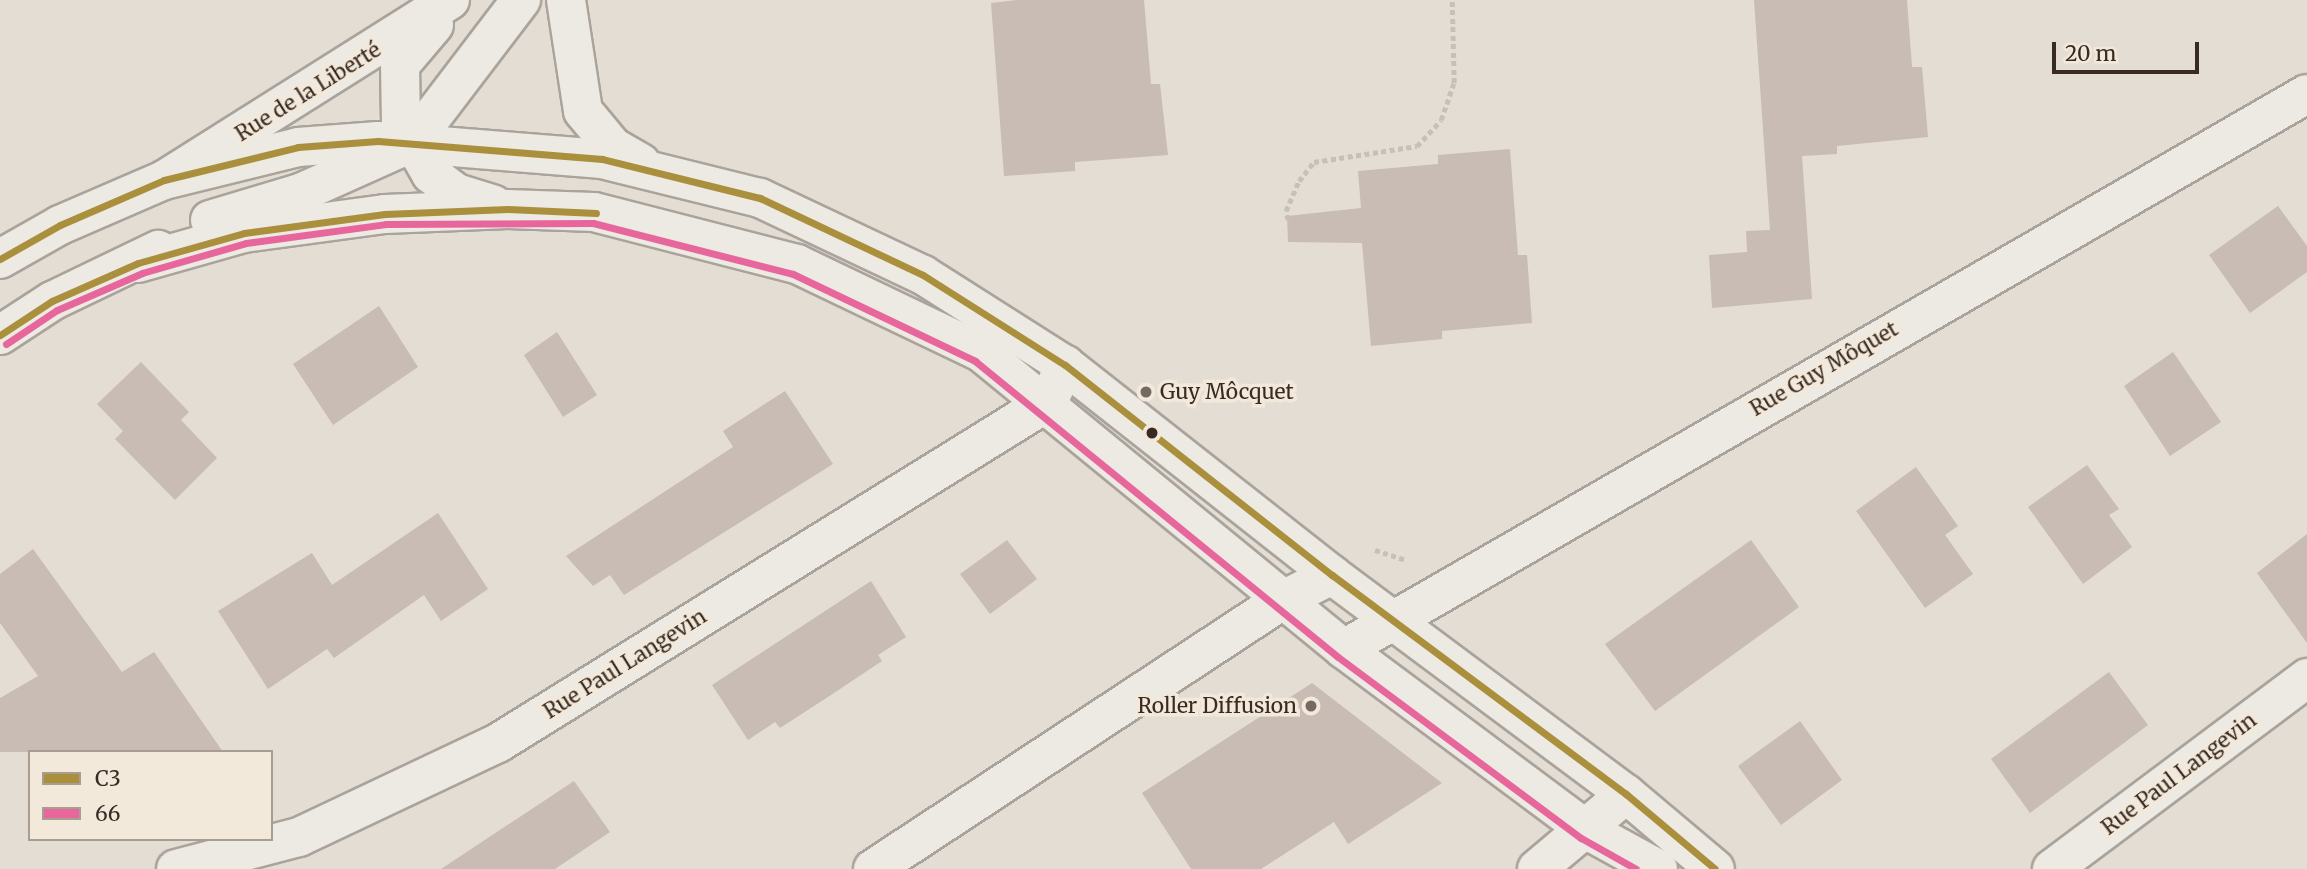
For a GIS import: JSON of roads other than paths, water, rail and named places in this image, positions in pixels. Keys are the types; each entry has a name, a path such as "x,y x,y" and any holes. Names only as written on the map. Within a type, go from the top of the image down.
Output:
{"street":[{"name":"Rue de la Liberté","path":"164,180 450,0"},
{"name":"Rue de la Liberté","path":"461,0 423,34 400,65 401,122 431,174 456,193 508,209"},
{"path":"0,335 52,302 138,263 206,221 300,193 412,143 521,0"},
{"path":"566,0 583,111 612,147 658,173"},
{"name":"Rue Guy Môquet","path":"1344,649 1392,618 2307,94"},
{"path":"0,259 60,225 164,180 298,146 412,143 602,159 760,198 923,275 1065,365 1332,575 1626,794 1714,869"},
{"path":"138,263 244,233 385,214 508,209 594,212 797,264 981,352 1048,402 1344,649 1587,830 1658,869"},
{"path":"1048,402 1065,365"},
{"name":"Rue Paul Langevin","path":"176,869 299,837 498,743 1048,402"},
{"path":"873,869 1283,600 1332,575"},
{"name":"Rue Paul Langevin","path":"2052,869 2307,678"},
{"path":"1537,869 1587,830 1626,794"}],"place":[{"name":"Guy Môcquet","path":"1146,392"},
{"name":"Roller Diffusion","path":"1311,706"}]}
